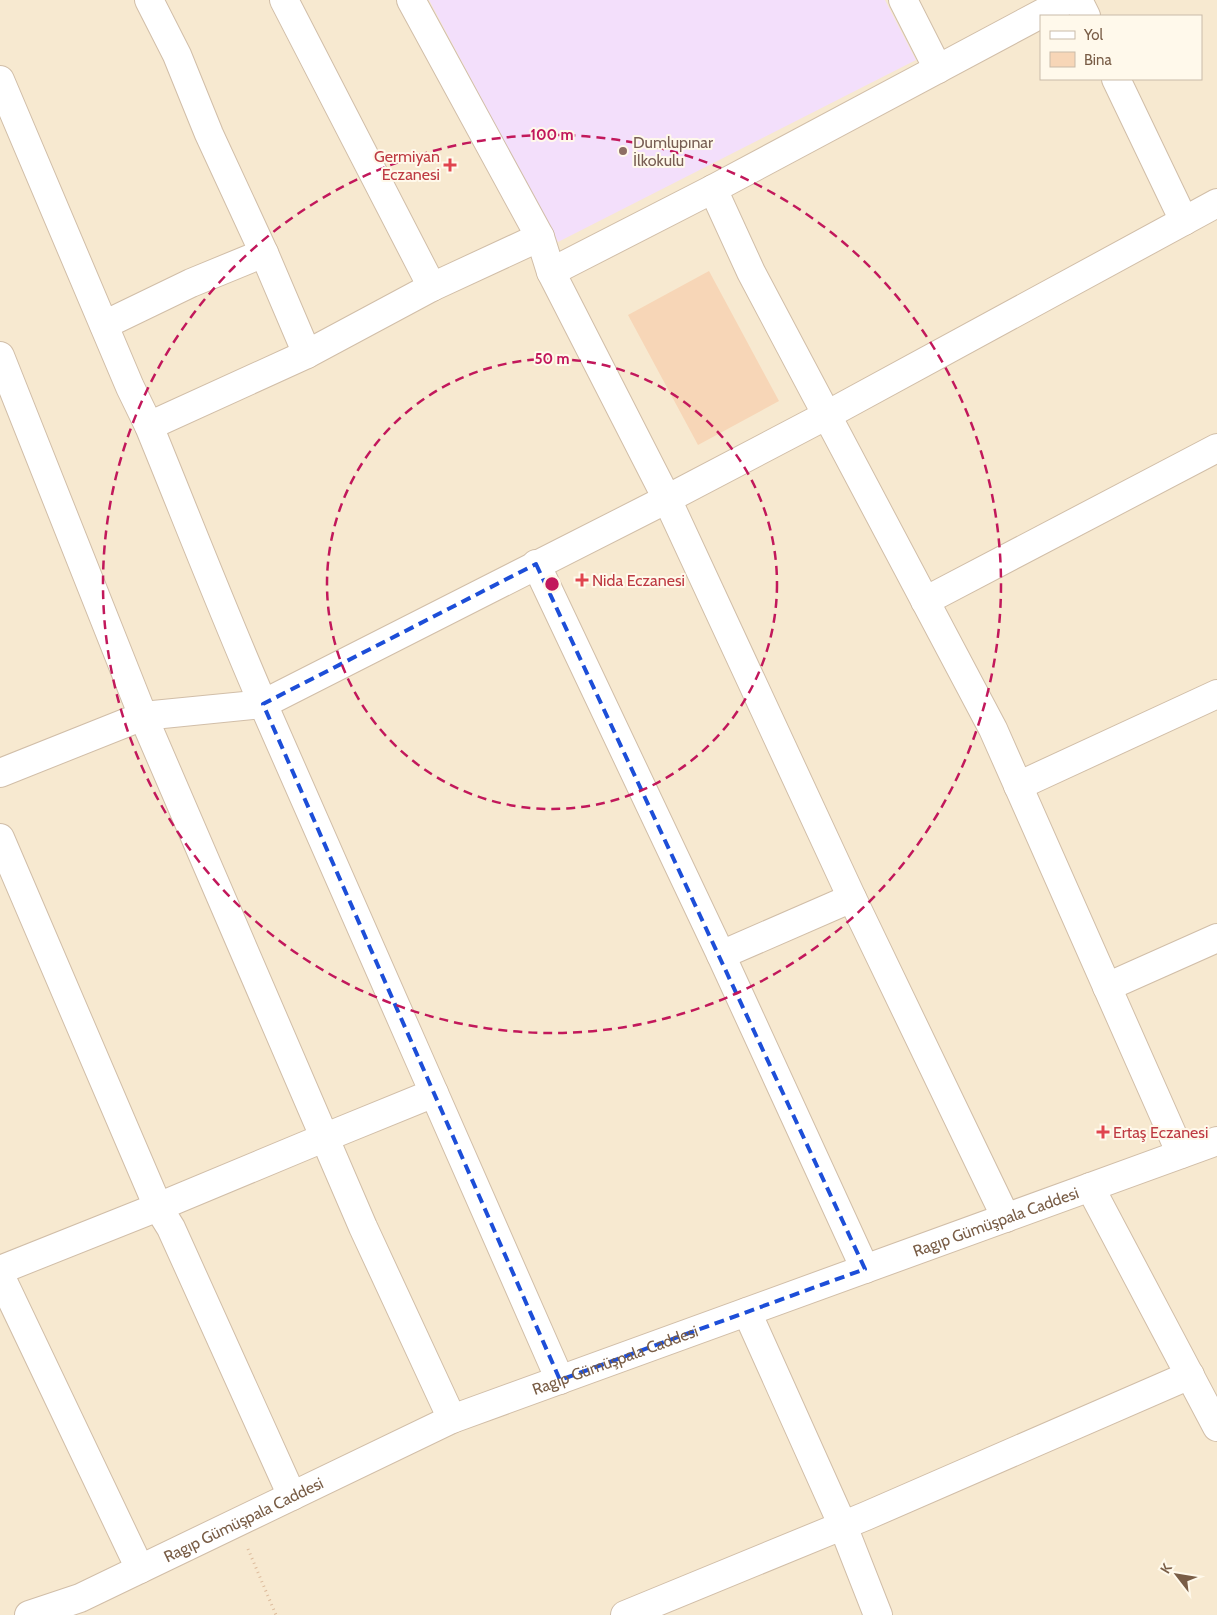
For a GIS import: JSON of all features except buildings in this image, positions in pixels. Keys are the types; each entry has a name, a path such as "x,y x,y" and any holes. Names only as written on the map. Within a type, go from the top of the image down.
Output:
{"street":[{"path":"149,0 177,55 209,134 264,253 307,354"},
{"path":"284,0 432,287"},
{"path":"411,0 540,237 551,272 667,499 852,898 1006,1218"},
{"path":"903,0 938,69"},
{"path":"551,272 713,189 1067,0"},
{"path":"1078,0 1086,15"},
{"path":"0,80 130,387 149,426 263,704 477,1187 560,1380"},
{"path":"1116,80 1184,221"},
{"path":"713,189 751,272 993,729 1182,1154"},
{"path":"0,773 143,716 263,704 667,499 827,415 1217,203"},
{"path":"149,426 307,354 432,287 540,237"},
{"path":"104,325 191,283 264,253"},
{"path":"0,356 143,716 326,1136 363,1226 452,1419"},
{"path":"925,601 1217,448"},
{"path":"536,564 721,955 865,1269"},
{"path":"1018,786 1217,694"},
{"path":"0,838 158,1207 170,1228 292,1496"},
{"path":"721,955 852,898"},
{"path":"1108,987 1217,938"},
{"path":"0,1270 434,1093"},
{"name":"Ragıp Gümüşpala Caddesi","path":"29,1615 80,1598 452,1419 1217,1141"},
{"path":"1090,1187 1217,1427"},
{"path":"0,1275 140,1569"},
{"path":"747,1312 843,1526 878,1615"},
{"path":"625,1615 843,1526 1190,1375"}],"path":[{"path":"236,1523 276,1615"}],"highlighted area":[{"path":"536,564 865,1269 560,1380 263,704"}],"shaded area":[{"path":"0,0 1217,0 1217,1615 0,1615"},
{"name":"Dumlupınar İlkokulu","path":"429,0 885,0 916,60 558,242"}],"place":[{"name":"Dumlupınar İlkokulu","path":"623,151"},
{"name":"Germiyan Eczanesi","path":"450,165"},
{"name":"Nida Eczanesi","path":"582,580"},
{"name":"Ertaş Eczanesi","path":"1103,1132"}]}
